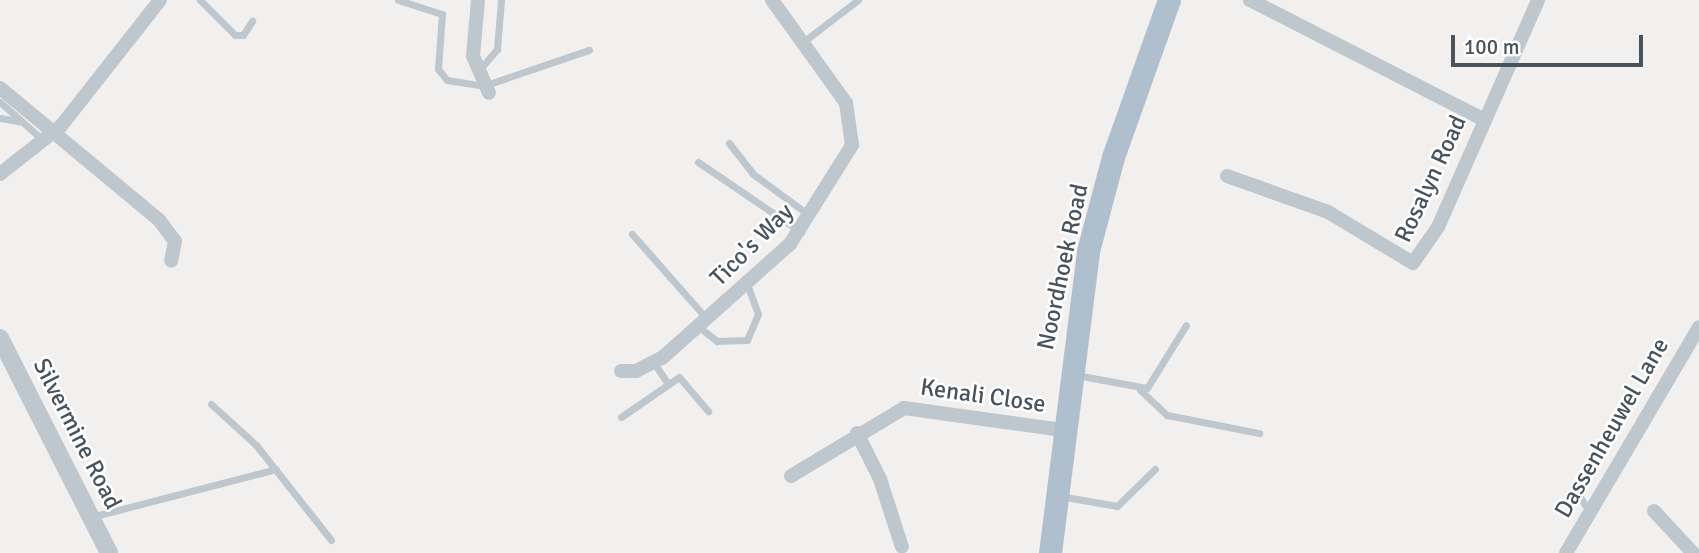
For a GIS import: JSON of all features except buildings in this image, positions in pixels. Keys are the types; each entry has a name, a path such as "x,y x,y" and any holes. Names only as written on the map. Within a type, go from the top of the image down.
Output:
{"main road":[{"name":"Noordhoek Road","path":"1050,553 1068,374 1101,201 1169,0"}],"street":[{"path":"0,174 48,138 160,0"},
{"path":"478,0 475,70 486,90"},
{"name":"Tico's Way","path":"621,371 654,363 703,323 801,233 852,145 854,126 846,103 772,0"},
{"path":"1250,0 1484,120"},
{"name":"Rosalyn Road","path":"1227,176 1328,212 1413,263 1438,227 1538,0"},
{"path":"0,88 48,138 168,229 176,249 170,261"},
{"name":"Dassenheuwel Lane","path":"1566,553 1697,336"},
{"name":"Silvermine Road","path":"0,338 109,553"},
{"name":"Kenali Close","path":"791,476 895,410 913,407 1062,430"},
{"path":"857,433 880,479 902,547"},
{"path":"1654,510 1693,553"}],"lane":[{"path":"200,0 235,35 243,35 252,21"},
{"path":"398,0 442,14 439,74 486,90 589,50"},
{"path":"475,70 494,56 501,0"},
{"path":"803,42 858,0"},
{"path":"0,102 23,122 48,138"},
{"path":"0,118 23,122"},
{"path":"729,144 753,174 812,217"},
{"path":"698,162 801,233"},
{"path":"632,234 718,341 747,340 758,314 747,284"},
{"path":"1140,390 1153,383 1186,325"},
{"path":"654,363 666,382"},
{"path":"1068,374 1140,390 1167,415 1259,433"},
{"path":"621,417 666,382 686,379 708,411"},
{"path":"211,404 276,469 331,540"},
{"path":"91,517 276,469"},
{"path":"1056,495 1117,506 1155,469"},
{"path":"1573,486 1589,511"}]}
